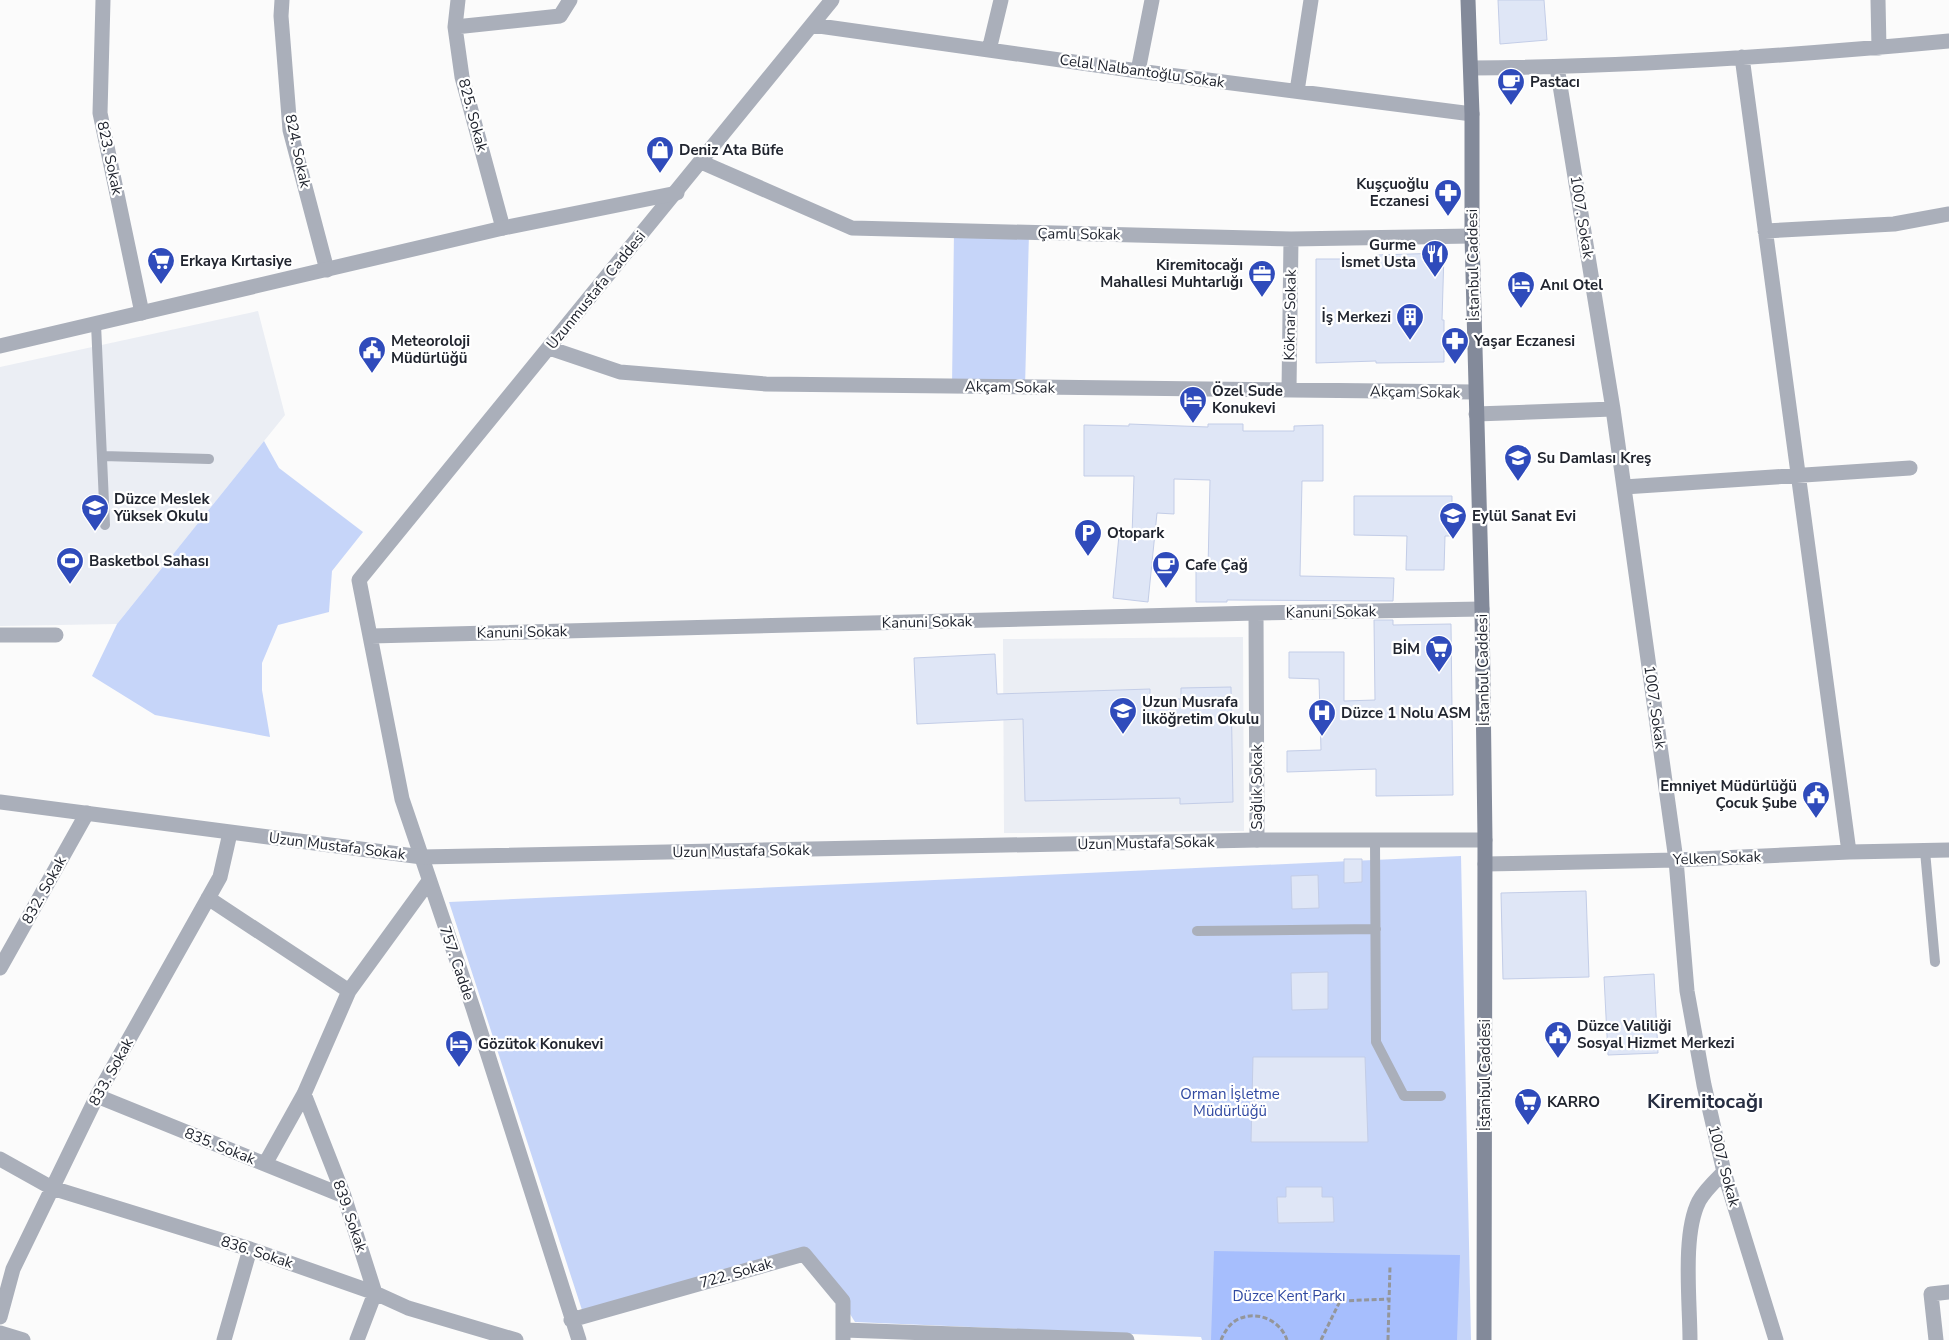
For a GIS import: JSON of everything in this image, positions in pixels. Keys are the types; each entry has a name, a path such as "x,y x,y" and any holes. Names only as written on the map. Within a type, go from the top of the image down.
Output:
{"main road":[{"name":"İstanbul Caddesi","path":"1468,0 1472,114 1472,236 1482,609 1485,840 1484,1340"}],"street":[{"name":"823. Sokak","path":"103,0 100,113 142,313"},
{"name":"824. Sokak","path":"282,0 281,16 290,130 327,270"},
{"name":"825. Sokak","path":"458,0 455,27 462,77 503,228"},
{"path":"455,27 560,16 570,0"},
{"name":"Uzunmustafa Caddesi","path":"359,580 832,0"},
{"path":"989,50 1001,0"},
{"path":"1138,71 1152,0"},
{"path":"1297,91 1311,0"},
{"path":"1878,0 1879,48"},
{"name":"Celal Nalbantoğlu Sokak","path":"812,25 1138,71 1472,114"},
{"path":"1471,68 1557,67 1742,57 1879,48 1949,41"},
{"path":"1742,57 1849,852"},
{"name":"1007. Sokak","path":"1557,67 1624,487 1676,860 1687,991 1704,1084 1724,1172 1776,1340"},
{"name":"Çamlı Sokak","path":"701,162 852,228 1291,239 1472,236"},
{"path":"0,346 503,228 676,193"},
{"path":"1765,231 1894,224 1949,214"},
{"name":"Köknar Sokak","path":"1289,390 1291,239"},
{"name":"Akçam Sokak","path":"549,348 620,372 766,384 1476,392"},
{"path":"1476,414 1613,409"},
{"path":"1624,487 1910,468"},
{"name":"757. Cadde","path":"359,580 402,799 472,1008 579,1340"},
{"name":"Kanuni Sokak","path":"371,636 1482,609"},
{"name":"Sağlık Sokak","path":"1256,613 1257,840"},
{"path":"0,635 56,635"},
{"name":"Uzun Mustafa Sokak","path":"0,802 422,857 1257,840 1485,840"},
{"name":"832. Sokak","path":"0,968 87,813"},
{"name":"833. Sokak","path":"0,1317 13,1269 97,1096 220,877 230,833"},
{"name":"Yelken Sokak","path":"1485,864 1676,860 1849,852 1949,850"},
{"path":"265,1164 304,1094 349,991 429,881"},
{"path":"208,898 349,991"},
{"name":"839. Sokak","path":"304,1094 344,1196 375,1293"},
{"name":"835. Sokak","path":"97,1096 344,1196"},
{"name":"836. Sokak","path":"0,1159 52,1188 250,1249 375,1293 408,1308 516,1340"},
{"path":"1690,1340 1689,1235 1692,1218 1699,1201 1709,1186 1724,1172"},
{"path":"224,1340 250,1249"},
{"name":"722. Sokak","path":"571,1320 804,1254 843,1301 844,1335"},
{"path":"1936,1340 1931,1294 1949,1292"},
{"path":"357,1340 375,1293"},
{"path":"0,1333 23,1340"},
{"path":"844,1335 1127,1340"}],"lane":[{"path":"96,324 105,525"},
{"path":"103,456 209,459"},
{"path":"1375,840 1376,1042 1404,1096 1441,1096"},
{"path":"1925,851 1935,962"},
{"path":"1197,930 1376,929"}],"path":[{"path":"1388,1340 1390,1266"},
{"path":"1321,1340 1340,1300 1389,1299"},
{"path":"1221,1340 1226,1329 1234,1322 1256,1315 1268,1318 1278,1325 1287,1340"}],"shaded area":[{"name":"Düzce Meslek Yüksek Okulu","path":"258,311 285,415 117,624 0,626 0,367"},
{"name":"Uzun Musrafa İlköğretim Okulu","path":"1243,637 1244,831 1004,833 1003,639"}],"green space":[{"path":"954,231 1029,233 1025,387 952,386"},
{"path":"264,441 279,468 363,532 332,571 329,612 278,625 262,663 262,690 270,737 155,715 92,676 117,624"},
{"name":"Orman İşletme Müdürlüğü","path":"1461,856 1471,1340 1202,1340 1201,1337 855,1322 810,1250 582,1310 449,902"},
{"name":"Düzce Kent Parkı","path":"1214,1251 1460,1255 1457,1340 1211,1340"}],"building":[{"path":"1498,0 1544,0 1547,40 1500,44"},
{"path":"1444,253 1442,320 1444,320 1444,362 1376,363 1376,361 1316,363 1316,259 1377,259 1377,255"},
{"path":"1129,424 1208,427 1208,424 1243,424 1243,431 1294,431 1294,426 1323,425 1323,481 1302,481 1300,576 1394,578 1393,601 1227,600 1227,602 1196,602 1196,568 1208,568 1210,480 1174,479 1174,514 1157,513 1148,602 1113,598 1119,535 1132,536 1134,476 1084,476 1084,425 1129,426"},
{"path":"1354,496 1452,496 1452,536 1445,536 1444,570 1406,570 1407,536 1354,535"},
{"path":"1374,620 1393,620 1393,625 1451,624 1453,795 1376,796 1376,769 1287,772 1287,751 1321,750 1319,679 1289,678 1289,652 1344,652 1344,701 1375,700"},
{"name":"Uzun Musrafa İlköğretim Okulu","path":"995,654 997,694 1150,689 1150,700 1181,699 1181,688 1231,687 1233,802 1180,804 1180,798 1025,801 1023,719 917,724 914,658"},
{"path":"1344,859 1362,859 1362,882 1344,883"},
{"path":"1318,875 1319,908 1292,909 1291,876"},
{"path":"1586,891 1589,977 1503,979 1501,893"},
{"path":"1328,972 1328,1009 1292,1010 1291,973"},
{"path":"1654,974 1658,1053 1608,1055 1604,977"},
{"name":"Orman İşletme Müdürlüğü","path":"1253,1057 1365,1057 1368,1142 1251,1142"},
{"path":"1286,1187 1322,1187 1322,1197 1333,1197 1334,1222 1278,1223 1277,1197 1286,1197"}],"place":[{"name":"Pastacı","path":"1511,106"},
{"name":"Deniz Ata Büfe","path":"660,174"},
{"name":"Kuşçuoğlu Eczanesi","path":"1448,217"},
{"name":"Gurme İsmet Usta","path":"1435,278"},
{"name":"Erkaya Kırtasiye","path":"161,285"},
{"name":"Kiremitocağı Mahallesi Muhtarlığı","path":"1262,298"},
{"name":"Anıl Otel","path":"1521,309"},
{"name":"İş Merkezi","path":"1410,341"},
{"name":"Yaşar Eczanesi","path":"1455,365"},
{"name":"Meteoroloji Müdürlüğü","path":"372,374"},
{"name":"Özel Sude Konukevi","path":"1193,424"},
{"name":"Su Damlası Kreş","path":"1518,482"},
{"name":"Düzce Meslek Yüksek Okulu","path":"95,532"},
{"name":"Eylül Sanat Evi","path":"1453,540"},
{"name":"Otopark","path":"1088,557"},
{"name":"Basketbol Sahası","path":"70,585"},
{"name":"Cafe Çağ","path":"1166,589"},
{"name":"BİM","path":"1439,673"},
{"name":"Uzun Musrafa İlköğretim Okulu","path":"1123,735"},
{"name":"Düzce 1 Nolu ASM","path":"1322,737"},
{"name":"Emniyet Müdürlüğü Çocuk Şube","path":"1816,819"},
{"name":"Düzce Valiliği Sosyal Hizmet Merkezi","path":"1558,1059"},
{"name":"Gözütok Konukevi","path":"459,1068"},
{"name":"KARRO","path":"1528,1126"}],"district":[{"name":"Kiremitocağı","path":"1705,1101"}]}
